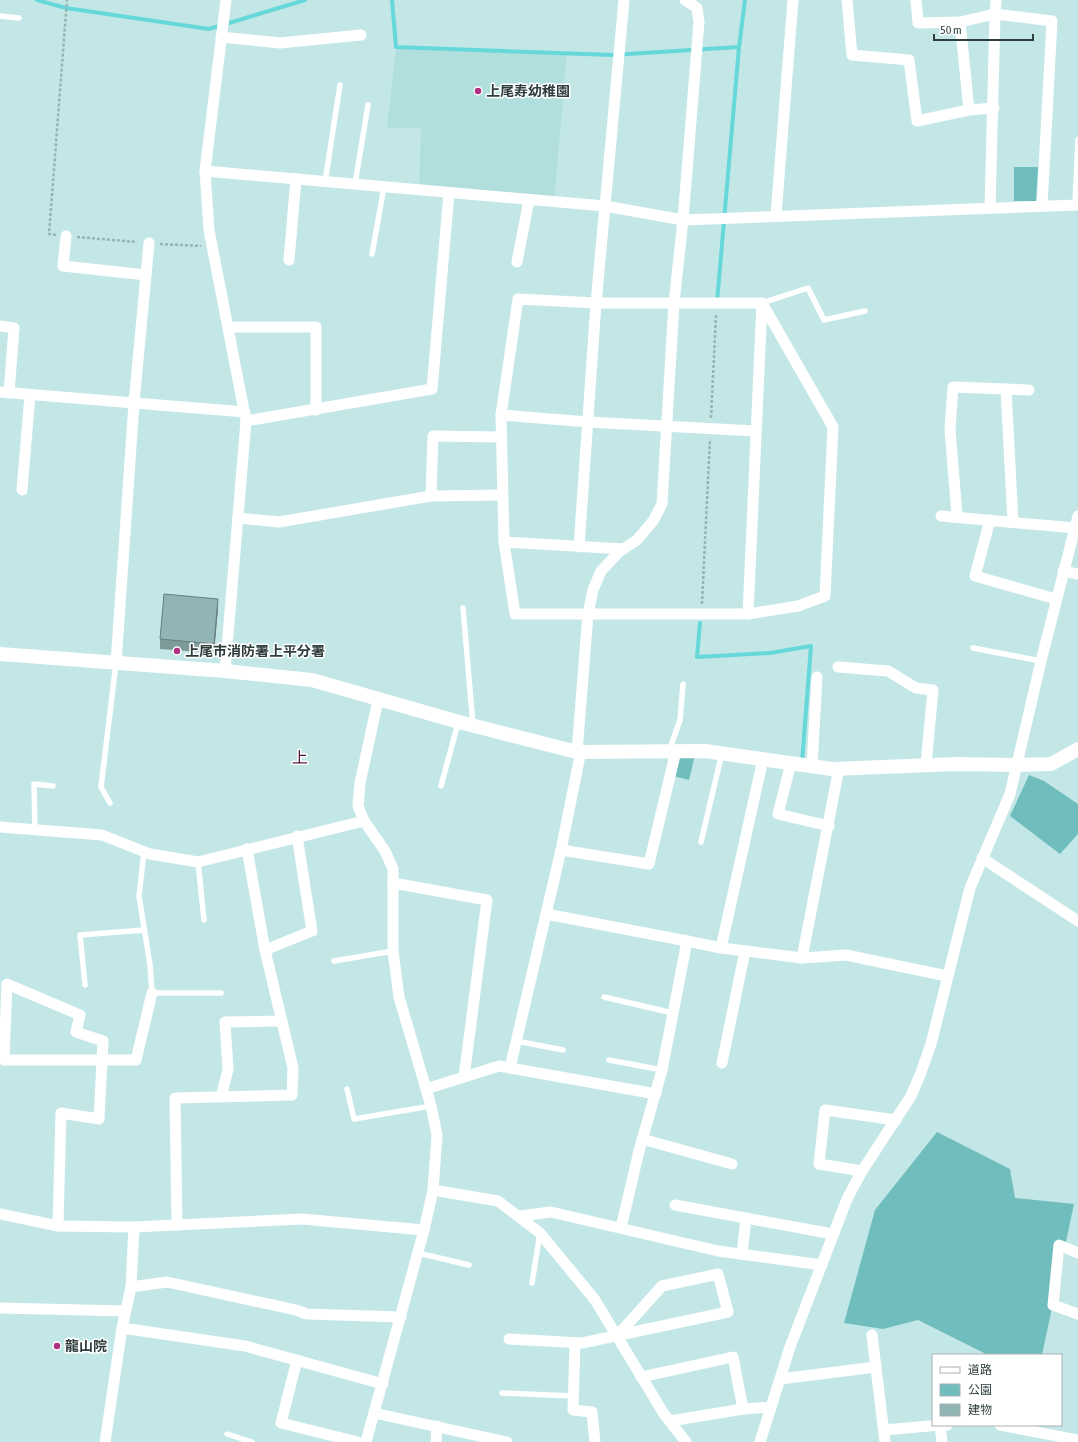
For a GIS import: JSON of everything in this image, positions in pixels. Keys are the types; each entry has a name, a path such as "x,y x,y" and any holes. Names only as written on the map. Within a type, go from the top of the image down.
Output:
{"street":[{"path":"225,671 245,416 209,230 205,171 226,0"},
{"path":"579,547 596,303 624,0"},
{"path":"510,1068 561,850 579,752 588,614 593,590 601,571 624,549 637,540 653,521 662,504 674,303 683,220 699,22 698,4 685,0"},
{"path":"776,215 793,0"},
{"path":"847,0 852,55 909,60 917,121 969,110 994,108"},
{"path":"916,0 918,23 960,22 995,14 1052,21 1042,206"},
{"path":"990,208 996,0"},
{"path":"960,22 969,110"},
{"path":"221,36 280,43 361,34"},
{"path":"205,171 605,206 683,220 776,215 1077,205"},
{"path":"289,260 296,179"},
{"path":"0,326 14,328 4,393 134,403 245,416 316,410 432,389 449,193"},
{"path":"517,262 529,200"},
{"path":"66,236 63,266 146,275"},
{"path":"116,662 134,403 149,243"},
{"path":"518,299 596,303 762,303 833,427 825,596 798,606 748,614 515,614 504,542 501,415 518,299"},
{"path":"748,614 755,431 762,303"},
{"path":"228,327 316,327 316,410"},
{"path":"957,516 950,429 953,387 1029,390"},
{"path":"1006,389 1013,522"},
{"path":"22,490 30,395"},
{"path":"501,415 711,430 755,431"},
{"path":"431,496 433,436 501,437"},
{"path":"238,518 279,522 431,496 502,495"},
{"path":"940,516 957,516 1075,528"},
{"path":"760,1442 790,1347 847,1200 862,1171 911,1096 931,1044 970,888 1010,794 1040,661 1078,516"},
{"path":"990,520 975,576 1056,599"},
{"path":"504,542 624,549"},
{"path":"1063,571 1078,574"},
{"path":"0,654 225,671 312,680 473,726 579,752 705,751 812,766 839,768 926,765 1051,764 1078,749"},
{"path":"838,667 888,671 916,688 933,690 926,765"},
{"path":"812,766 817,677"},
{"path":"366,1442 424,1230 433,1190 437,1135 431,1106 399,997 393,951 393,869 364,821 358,806 360,783 378,700"},
{"path":"561,850 649,864 672,751"},
{"path":"721,948 763,759"},
{"path":"791,763 778,814 829,826"},
{"path":"802,958 829,826 839,768"},
{"path":"0,828 102,835 144,852 198,862 297,836 364,821"},
{"path":"265,950 312,931 297,836"},
{"path":"177,1225 175,1098 292,1095 293,1068 265,950 247,849"},
{"path":"982,858 1078,921"},
{"path":"393,883 487,900 464,1077"},
{"path":"546,914 721,948 802,958 846,955 947,976"},
{"path":"621,1228 642,1139 662,1070 687,941"},
{"path":"722,1063 745,951"},
{"path":"58,1226 61,1113 99,1118 101,1060 103,1041 76,1032 80,1015 7,984 4,1060 101,1060 136,1060 152,993"},
{"path":"221,1097 228,1070 225,1022 282,1021"},
{"path":"426,1089 499,1066 656,1094"},
{"path":"862,1171 819,1164 825,1110 896,1120"},
{"path":"642,1139 732,1164"},
{"path":"433,1190 498,1201 520,1216 540,1233 595,1300 670,1421 686,1442"},
{"path":"675,1205 833,1234"},
{"path":"520,1216 551,1212 718,1251 822,1264"},
{"path":"0,1214 58,1226 134,1227 302,1219 424,1230"},
{"path":"742,1254 746,1218"},
{"path":"105,1442 122,1328 131,1287 134,1227"},
{"path":"1078,1252 1059,1245 1053,1305 1078,1314"},
{"path":"509,1339 582,1344 728,1312 718,1274 662,1286 617,1336"},
{"path":"131,1287 167,1282 296,1310 307,1314 401,1317"},
{"path":"0,1308 125,1311"},
{"path":"122,1328 244,1346 383,1384"},
{"path":"872,1335 885,1442"},
{"path":"575,1343 573,1410 592,1412 595,1442"},
{"path":"642,1377 733,1357 743,1409"},
{"path":"297,1360 281,1423 358,1442"},
{"path":"780,1379 876,1367"},
{"path":"670,1421 743,1409 771,1407"},
{"path":"374,1413 437,1426 470,1438 507,1442"},
{"path":"436,1442 437,1426"},
{"path":"884,1430 940,1426 942,1442"},
{"path":"1005,1426 1078,1440"}],"lane":[{"path":"0,16 19,18"},
{"path":"325,182 340,86"},
{"path":"354,184 368,105"},
{"path":"1077,205 1078,140"},
{"path":"372,254 384,187"},
{"path":"762,303 808,288 824,320 865,311"},
{"path":"462,608 473,726"},
{"path":"973,648 1040,661"},
{"path":"110,803 101,787 116,662"},
{"path":"672,751 680,720 683,684"},
{"path":"441,786 459,722"},
{"path":"701,842 722,753"},
{"path":"35,830 34,784 53,786"},
{"path":"144,852 139,896 150,965 152,993 221,993"},
{"path":"198,862 204,920"},
{"path":"85,985 80,935 144,930"},
{"path":"334,961 393,951"},
{"path":"604,998 674,1013"},
{"path":"516,1040 563,1050"},
{"path":"609,1060 662,1070"},
{"path":"347,1089 354,1119 431,1106"},
{"path":"532,1283 540,1233"},
{"path":"418,1253 469,1265"},
{"path":"502,1393 573,1396"},
{"path":"227,1434 252,1442"}],"path":[{"path":"67,0 49,234 213,247"},
{"path":"702,614 717,303"}],"shaded area":[{"name":"上尾寿幼稚園","path":"396,47 567,54 554,202 419,190 421,128 387,128"}],"green space":[{"path":"1014,167 1038,167 1036,201 1014,201"},
{"path":"676,751 696,751 689,780 669,775"},
{"path":"1029,775 1044,781 1078,804 1078,834 1060,854 1010,816"},
{"path":"937,1132 1010,1169 1015,1198 1074,1204 1042,1354 986,1354 918,1320 883,1329 844,1323 875,1210"}],"building":[{"path":"164,594 218,599 214,644 160,639"}],"waterway":[{"path":"37,0 66,8 209,29 305,0"},
{"path":"392,0 396,47 612,55 739,47"},
{"path":"717,302 739,47 745,0"},
{"path":"700,623 697,657 770,653 811,646 802,762"}],"place":[{"name":"上尾寿幼稚園","path":"478,91"},
{"name":"上尾市消防署上平分署","path":"177,651"},
{"name":"龍山院","path":"57,1346"}],"district":[{"name":"上","path":"300,757"}]}
